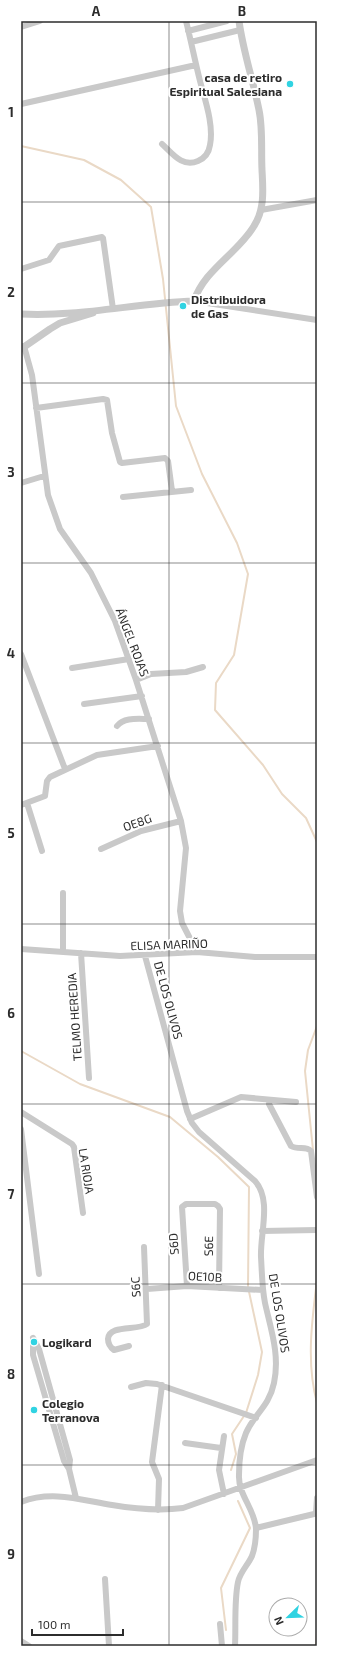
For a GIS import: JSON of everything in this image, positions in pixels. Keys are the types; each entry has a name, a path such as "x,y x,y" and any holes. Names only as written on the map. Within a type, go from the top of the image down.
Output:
{"street":[{"path":"21,27 40,21"},
{"path":"162,144 183,162 196,162 203,158 208,152 211,144 211,130 186,21"},
{"path":"188,31 227,21"},
{"path":"194,302 208,276 246,237 255,225 261,210 263,196 261,122 239,21"},
{"path":"215,24 218,36"},
{"path":"191,42 240,30"},
{"path":"21,104 196,65"},
{"path":"261,210 317,200"},
{"path":"21,269 49,260 59,246 102,237 113,309"},
{"path":"23,348 60,323 101,311 150,304 194,302 317,320"},
{"path":"21,314 101,311"},
{"name":"ÁNGEL ROJAS","path":"23,348 32,375 44,476 48,495 60,529 79,554 115,620 142,696 181,821 186,848 180,911 182,923 196,952"},
{"path":"36,408 104,399 108,400 112,433 120,462 165,458 168,461 172,491"},
{"path":"21,483 44,476"},
{"path":"124,497 191,490"},
{"path":"21,654 65,769"},
{"path":"72,668 129,658"},
{"path":"136,680 151,674 186,672 203,667"},
{"path":"84,704 142,696"},
{"path":"117,726 119,722 126,720 149,719"},
{"path":"42,851 24,804 44,796 48,779 65,769 97,755 158,746"},
{"name":"OE8G","path":"101,849 136,832 181,821"},
{"path":"63,894 63,952"},
{"name":"ELISA MARIÑO","path":"21,949 120,956 146,956 196,952 256,957 317,957"},
{"name":"TELMO HEREDIA","path":"81,954 89,1078"},
{"name":"DE LOS OLIVOS","path":"146,956 190,1119 199,1132 259,1186 265,1205 262,1231 263,1289 275,1343 276,1365 273,1385 266,1406 253,1416 244,1440 239,1475 240,1488 251,1510 256,1528 252,1556 241,1572 238,1583 235,1646"},
{"path":"190,1119 241,1097 296,1102"},
{"path":"269,1104 292,1146 296,1148 307,1148 311,1151 317,1197"},
{"name":"LA RIOJA","path":"21,1112 72,1144 74,1147 83,1213"},
{"path":"21,1129 39,1274"},
{"name":"S6D","path":"187,1284 182,1205 217,1205"},
{"name":"S6E","path":"217,1205 220,1209 219,1286"},
{"path":"262,1231 317,1230"},
{"name":"S6C","path":"129,1346 117,1350 112,1349 108,1341 109,1335 117,1330 142,1327 146,1325 148,1320 144,1247"},
{"name":"OE10B","path":"147,1287 187,1284 263,1289"},
{"path":"69,1469 70,1460 56,1408 39,1349 33,1338 33,1355 64,1461 69,1469 76,1498"},
{"path":"131,1387 146,1383 162,1385 253,1416"},
{"path":"158,1510 159,1479 152,1462 162,1385"},
{"path":"49,1410 56,1408"},
{"path":"224,1436 219,1470 224,1494"},
{"path":"185,1443 222,1448"},
{"path":"21,1502 42,1497 57,1496 113,1505 158,1510 183,1508 317,1460"},
{"path":"256,1528 314,1514 316,1513 316,1498"},
{"path":"105,1579 109,1646"},
{"path":"220,1624 222,1646"},
{"path":"21,1641 30,1646"}],"waterway":[{"path":"21,146 84,160 121,180 151,207 163,279 176,406 202,474 237,543 248,574 234,655 216,683 215,710 263,765 282,794 306,818 317,842"},
{"path":"313,1150 305,1071 308,1050 317,1026"},
{"path":"21,1051 80,1084 170,1117 218,1157 249,1187 248,1287 262,1352 258,1375 246,1413 232,1434 236,1454 231,1470"},
{"path":"317,1280 311,1342 312,1373 317,1403"},
{"path":"226,1630 221,1588 250,1528 238,1501"},
{"path":"317,1514 317,1573"},
{"path":"316,1646 317,1631"}],"place":[{"name":"casa de retiro Espiritual Salesiana","path":"290,84"},
{"name":"Distribuidora de Gas","path":"183,306"},
{"name":"Logikard","path":"34,1342"},
{"name":"Colegio Terranova","path":"34,1410"}]}
